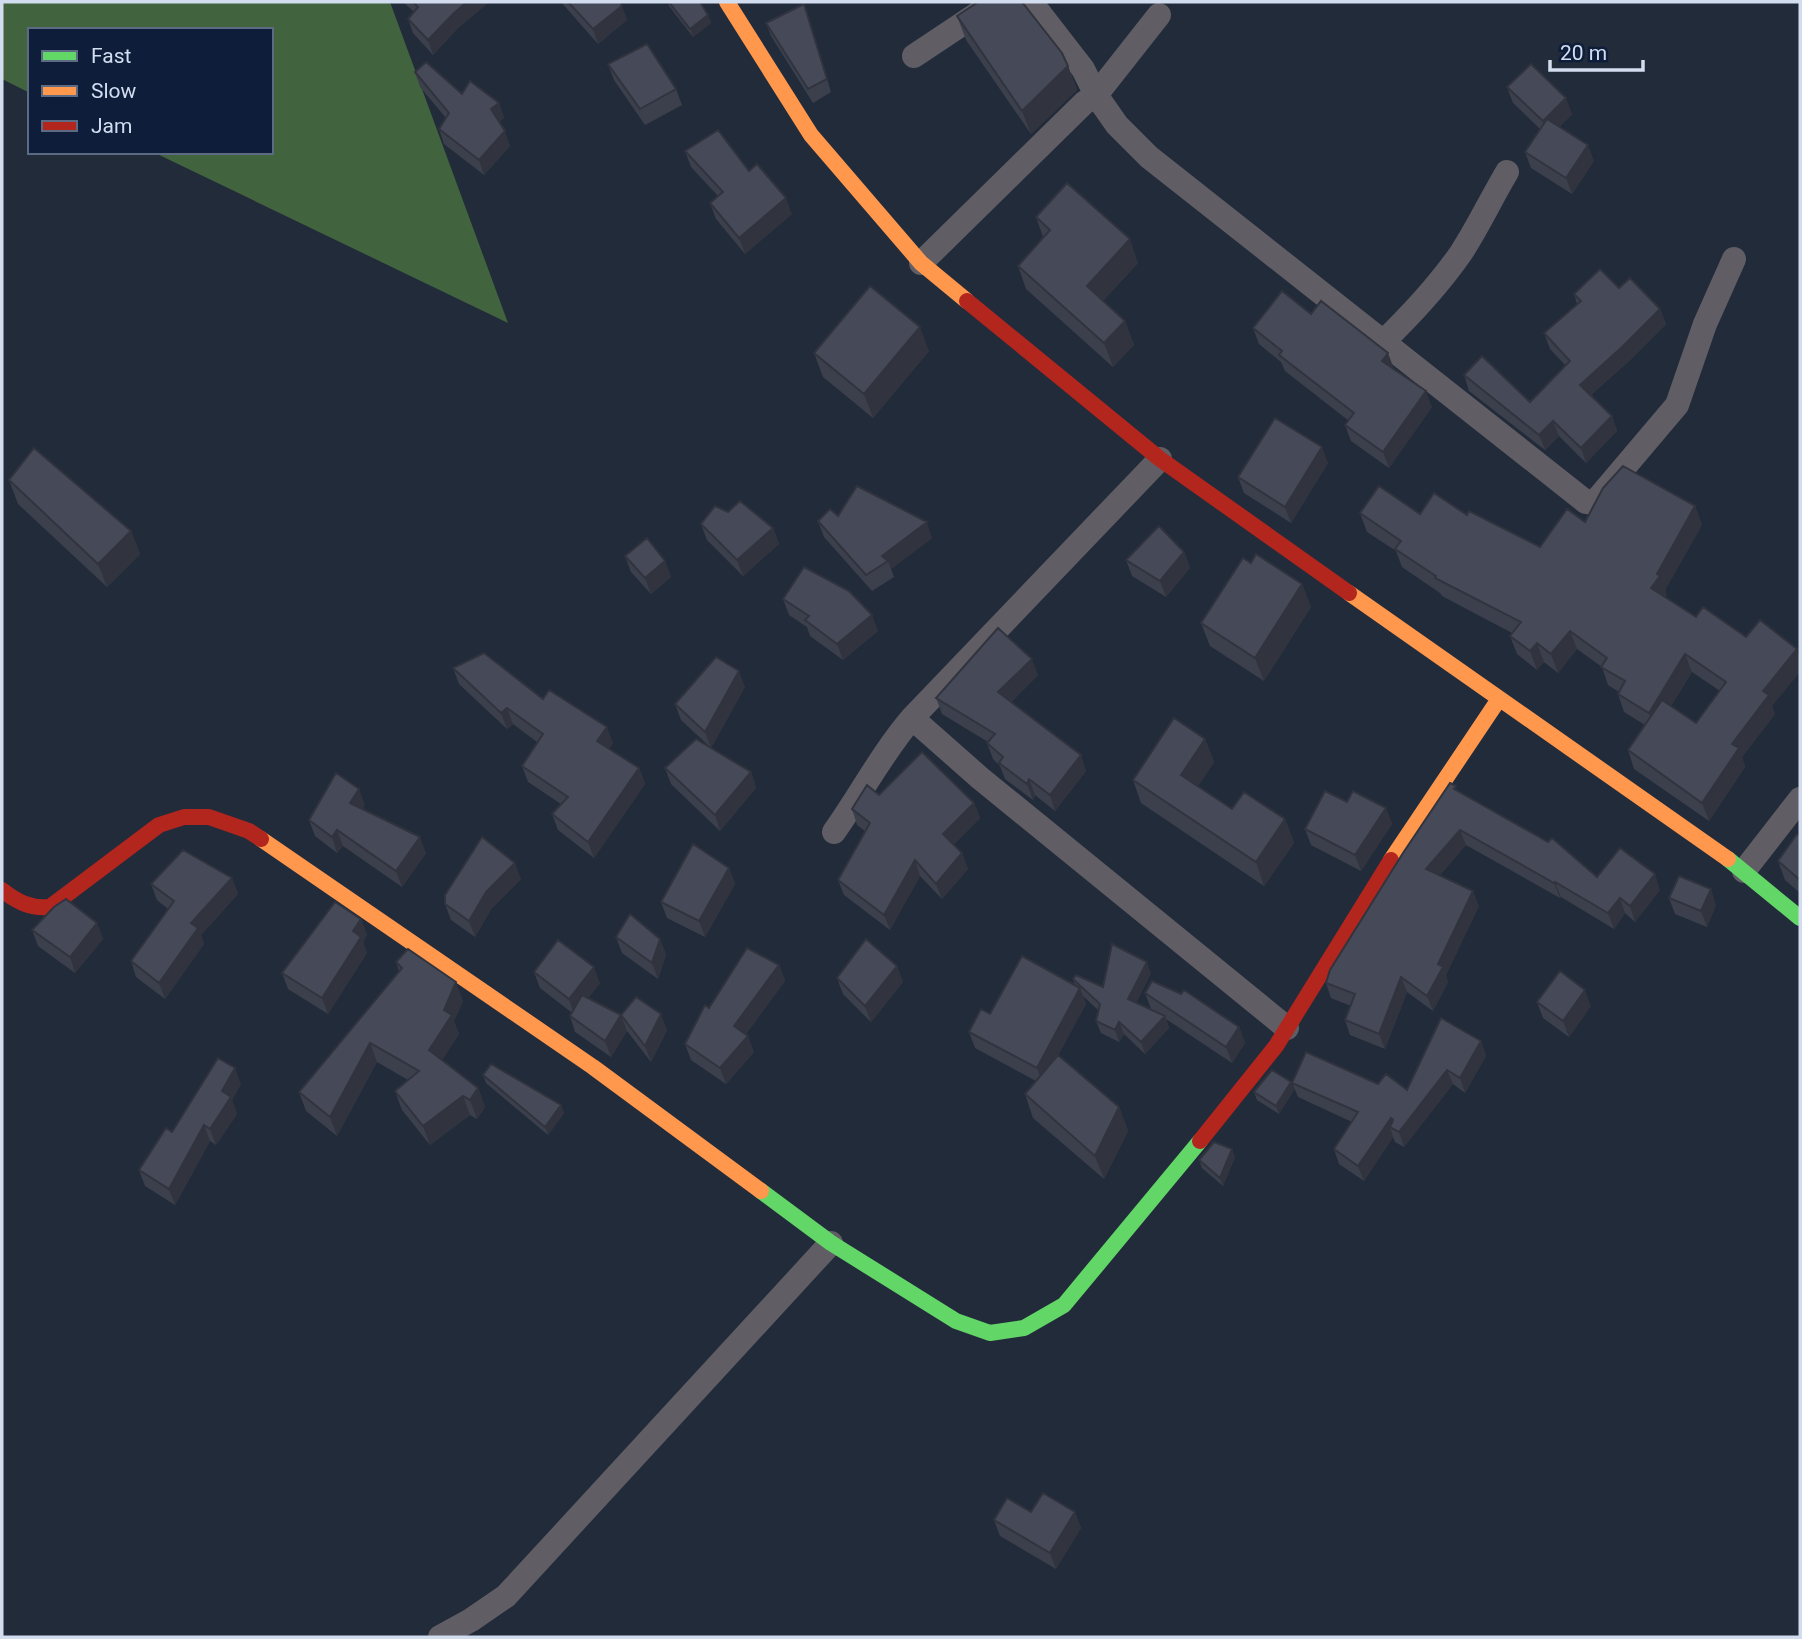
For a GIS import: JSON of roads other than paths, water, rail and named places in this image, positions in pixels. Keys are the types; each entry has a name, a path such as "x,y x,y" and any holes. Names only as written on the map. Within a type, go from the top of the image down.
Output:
{"street":[{"path":"727,2 811,135 921,263 1160,459 1668,815 1744,871 1800,918"},
{"path":"914,56 995,2"},
{"path":"1031,2 1083,69 1096,95 1117,125 1149,157 1586,502 1592,503 1677,405 1705,324 1734,259"},
{"path":"921,263 1074,112 1096,95 1159,15"},
{"path":"1382,343 1412,315 1438,284 1462,250 1507,172"},
{"path":"834,832 890,744 912,718 1160,459"},
{"path":"2,890 25,905 38,909 50,907 159,825 184,817 209,817 249,831 593,1067 831,1243 956,1321 990,1333 1024,1328 1064,1305 1276,1046 1392,858 1499,699"},
{"path":"912,718 980,778 1287,1028"},
{"path":"1744,871 1800,799"},
{"path":"440,1637 506,1596 831,1243"}]}
